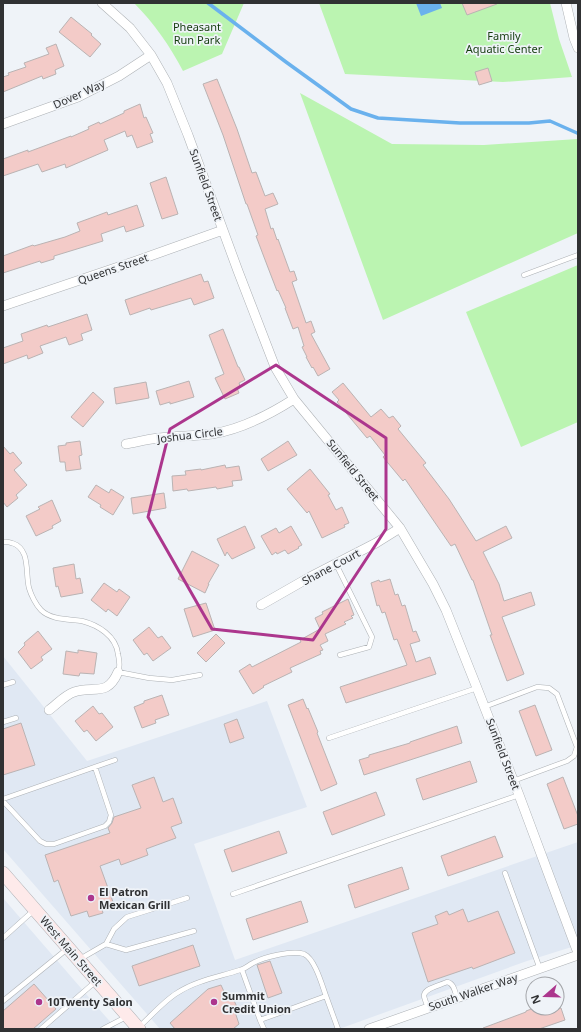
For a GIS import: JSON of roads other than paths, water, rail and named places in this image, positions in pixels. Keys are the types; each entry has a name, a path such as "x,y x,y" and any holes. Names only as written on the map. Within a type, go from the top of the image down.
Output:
{"main road":[{"name":"West Main Street","path":"3,873 138,1028"}],"street":[{"name":"Sunfield Street","path":"102,3 130,28 151,55 167,83 275,367 294,399 400,528 429,577 446,610 519,795 578,954"},
{"path":"566,3 574,38 578,48"},
{"name":"Dover Way","path":"3,124 78,97 118,76 151,55"},
{"name":"Queens Street","path":"3,306 223,230"},
{"name":"Joshua Circle","path":"126,444 160,438 212,434 232,429 246,425 294,399"},
{"name":"Shane Court","path":"261,605 376,544 400,528"},
{"path":"49,710 72,693 82,689 101,690 115,680 118,672"},
{"name":"South Walker Way","path":"372,1029 578,954"}],"lane":[{"path":"524,276 578,255"},
{"path":"3,542 6,541 16,544 25,554 29,589 42,611 57,618 82,621 96,626 111,637 118,650 120,668 118,672 149,678 172,680 200,676"},
{"path":"336,564 372,637 369,647 340,655"},
{"path":"3,685 13,682"},
{"path":"484,707 537,687 549,688 557,694 576,747 574,756 567,761 513,781"},
{"path":"328,738 477,688"},
{"path":"3,722 16,718"},
{"path":"95,767 111,815 109,822 105,826 54,844 46,844 40,841 3,800 95,767 115,760"},
{"path":"233,894 519,795"},
{"path":"505,873 540,969"},
{"path":"78,960 106,944 114,929 127,917 187,898"},
{"path":"3,938 35,910"},
{"path":"106,944 126,950 194,931"},
{"path":"3,1001 68,948"},
{"path":"138,1028 176,994 184,989 210,978 242,970 253,963 271,956 295,953 303,954 310,959 338,1029"},
{"path":"242,970 264,1029"},
{"path":"41,1029 97,981"},
{"path":"428,1008 424,996 427,990 447,982 450,982 452,985 457,998"},
{"path":"260,1020 326,996"},
{"path":"103,1029 128,1017"}],"water":[{"path":"416,3 440,3 442,8 421,16"}],"waterway":[{"path":"208,3 351,109 378,118 460,123 529,123 550,121 577,133"}],"place":[{"name":"El Patron Mexican Grill","path":"91,898"},
{"name":"10Twenty Salon","path":"39,1002"},
{"name":"Summit Credit Union","path":"214,1002"}],"park label":[{"name":"Pheasant Run Park","path":"197,33"},
{"name":"Family Aquatic Center","path":"504,42"}]}
